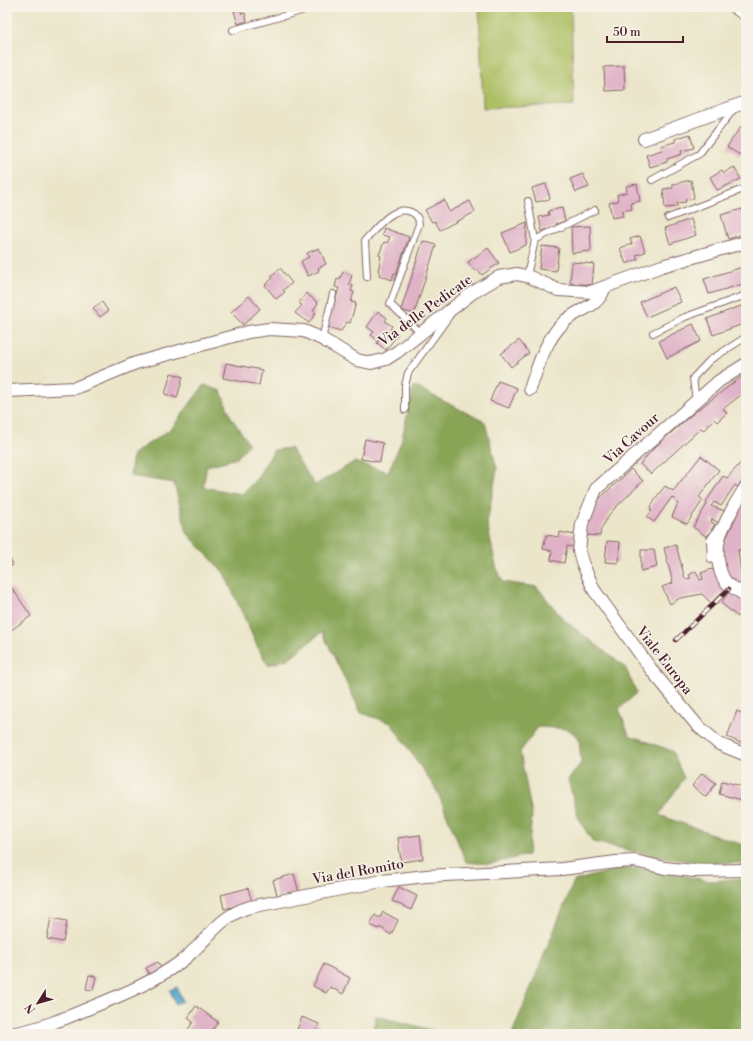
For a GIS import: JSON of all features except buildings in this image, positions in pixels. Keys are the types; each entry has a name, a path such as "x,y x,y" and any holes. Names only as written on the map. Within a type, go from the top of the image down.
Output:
{"street":[{"path":"734,7 746,15"},
{"path":"644,139 742,103"},
{"name":"Via delle Pedicate","path":"8,390 75,388 136,363 258,330 298,330 322,339 357,360 371,363 394,354 459,303 483,286 500,277 512,274 527,276 548,287 562,291 585,293 604,289 662,266 746,242"},
{"path":"530,389 541,358 554,334 568,318 596,303 604,289"},
{"name":"Via Cavour","path":"582,562 580,541 582,524 596,489 719,380 746,364"},
{"path":"743,491 719,540 718,557 726,582 746,596"},
{"name":"Viale Europa","path":"582,562 594,590 616,623 653,672 697,726 719,744 746,755"},
{"name":"Via del Romito","path":"11,1034 27,1033 54,1023 148,982 189,955 220,923 231,914 265,904 382,881 426,876 562,869 621,861 635,861 665,868 694,871 746,870"}],"lane":[{"path":"233,30 301,11 309,7"},
{"path":"652,180 699,154 742,103"},
{"path":"668,218 746,188"},
{"path":"527,276 534,240 528,201"},
{"path":"367,277 365,240 393,214 405,210 414,214 419,220 419,224 390,304 421,333"},
{"path":"534,240 594,210"},
{"path":"322,339 333,294"},
{"path":"653,333 685,317 746,295"},
{"path":"405,410 405,386 408,373 459,303"},
{"path":"696,401 693,378 710,360 746,337"},
{"path":"711,559 710,540 743,491"}],"green space":[{"path":"479,7 571,7 574,105 483,108"},
{"path":"204,385 221,391 231,417 249,444 237,458 207,466 203,487 242,494 257,478 274,450 290,448 315,485 354,462 388,472 401,442 414,386 485,422 497,469 487,523 496,566 503,582 537,587 564,620 625,667 637,693 619,709 629,735 672,751 684,778 659,815 746,846 746,863 713,863 668,859 593,842 579,820 568,780 581,763 579,738 568,729 538,727 520,752 532,815 528,855 489,864 466,862 437,791 391,723 361,713 322,632 288,659 268,665 258,648 224,573 187,533 174,483 130,476 133,454 172,428"},
{"path":"622,868 649,869 710,881 746,878 746,1034 512,1034 574,881"},
{"path":"376,1016 448,1034 372,1034"}],"water":[{"path":"177,987 183,1001 175,1004 170,990"}],"railway":[{"path":"676,640 729,589"}]}
